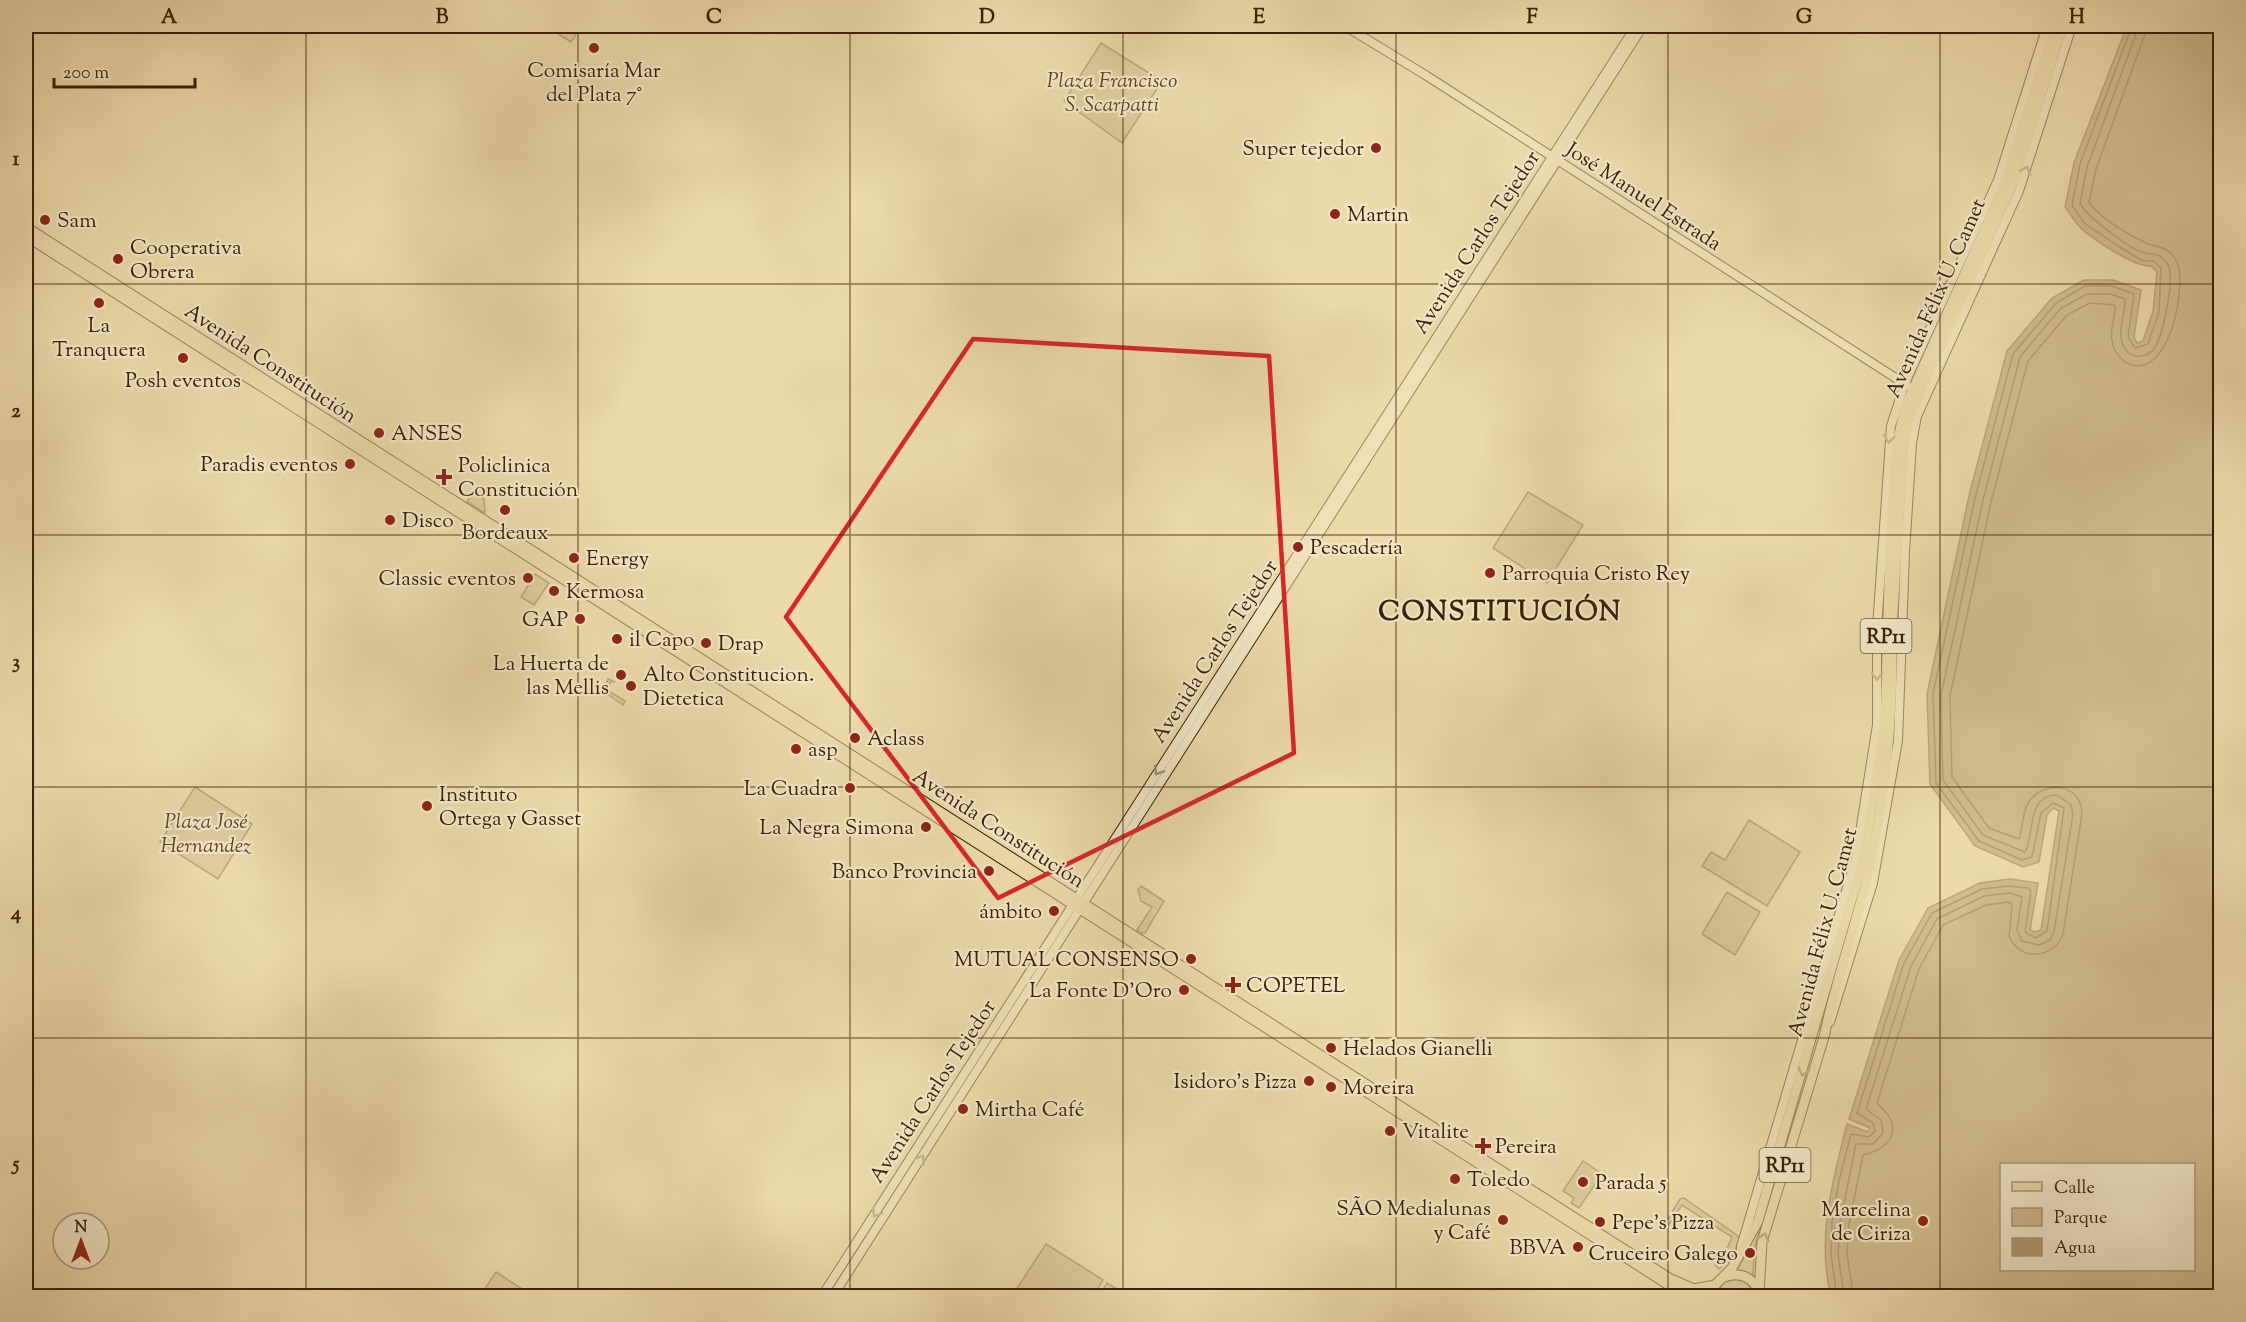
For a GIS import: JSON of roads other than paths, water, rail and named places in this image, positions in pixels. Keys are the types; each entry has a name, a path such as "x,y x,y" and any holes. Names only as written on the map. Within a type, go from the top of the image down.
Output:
{"main road":[{"name":"José Manuel Estrada","path":"1345,26 1427,76 1915,390"},
{"name":"Avenida Carlos Tejedor","path":"833,1296 1078,904 1554,159 1636,26"},
{"name":"Avenida Carlos Tejedor","path":"1554,159 1643,26"},
{"name":"Avenida Félix U. Camet","path":"1722,1278 1740,1255 1758,1221 1863,860 1885,723 1886,613 1897,444 1915,390 1998,180 2047,26"},
{"name":"Avenida Félix U. Camet","path":"1759,1295 1762,1242 1824,1037 1831,1003 1870,863 1890,742 1892,622 1904,442 1908,420 1915,390 2002,191 2055,26"},
{"name":"Avenida Félix U. Camet","path":"1915,390 2013,183 2063,26"},
{"name":"Avenida Félix U. Camet","path":"1915,390 2019,191 2072,26"},
{"name":"Avenida Constitución","path":"26,227 1686,1296"},
{"name":"Avenida Constitución","path":"26,236 1681,1285 1698,1289 1715,1285"},
{"name":"Avenida Carlos Tejedor","path":"822,1296 1078,904"},
{"name":"RP11","path":"1711,1296 1715,1285 1722,1278 1732,1274 1744,1276 1754,1283 1759,1295"}],"water":[{"path":"2127,26 2220,26 2220,1296 1831,1296 1825,1253 1828,1209 1847,1124 1868,1132 1870,1128 1849,1119 1899,960 1928,908 1980,883 2010,879 2038,883 2030,930 2035,932 2041,930 2059,811 2053,808 2047,815 2039,862 2023,867 1975,846 1930,784 1927,694 1969,496 2007,351 2052,298 2084,280 2113,280 2141,290 2134,337 2137,343 2143,341 2153,311 2157,272 2151,266 2135,262 2093,238 2077,224 2065,207 2074,163"}],"place":[{"name":"Comisaría Mar del Plata 7°","path":"594,48"},
{"name":"Super tejedor","path":"1376,148"},
{"name":"Martin","path":"1335,214"},
{"name":"Sam","path":"45,220"},
{"name":"Cooperativa Obrera","path":"118,259"},
{"name":"La Tranquera","path":"99,303"},
{"name":"Posh eventos","path":"183,358"},
{"name":"ANSES","path":"379,433"},
{"name":"Paradis eventos","path":"350,464"},
{"name":"Policlinica Constitución","path":"444,477"},
{"name":"Bordeaux","path":"505,510"},
{"name":"Disco","path":"390,520"},
{"name":"Pescadería","path":"1298,547"},
{"name":"Energy","path":"574,558"},
{"name":"Parroquia Cristo Rey","path":"1490,573"},
{"name":"Classic eventos","path":"528,578"},
{"name":"Kermosa","path":"554,591"},
{"name":"GAP","path":"580,619"},
{"name":"il Capo","path":"617,639"},
{"name":"Drap","path":"706,643"},
{"name":"La Huerta de las Mellis","path":"621,675"},
{"name":"Alto Constitucion. Dietetica","path":"631,686"},
{"name":"Aclass","path":"855,738"},
{"name":"asp","path":"796,749"},
{"name":"La Cuadra","path":"850,788"},
{"name":"Instituto Ortega y Gasset","path":"427,806"},
{"name":"La Negra Simona","path":"926,827"},
{"name":"Banco Provincia","path":"989,871"},
{"name":"ámbito","path":"1054,911"},
{"name":"MUTUAL CONSENSO","path":"1191,959"},
{"name":"COPETEL","path":"1233,985"},
{"name":"La Fonte D'Oro","path":"1184,990"},
{"name":"Helados Gianelli","path":"1331,1048"},
{"name":"Isidoro's Pizza","path":"1309,1081"},
{"name":"Moreira","path":"1331,1087"},
{"name":"Mirtha Café","path":"963,1109"},
{"name":"Vitalite","path":"1390,1131"},
{"name":"Pereira","path":"1483,1146"},
{"name":"Toledo","path":"1455,1179"},
{"name":"Parada 5","path":"1583,1182"},
{"name":"SÃO Medialunas y Café","path":"1503,1220"},
{"name":"Marcelina de Ciriza","path":"1923,1221"},
{"name":"Pepe's Pizza","path":"1600,1222"},
{"name":"BBVA","path":"1578,1247"},
{"name":"Cruceiro Galego","path":"1750,1253"}],"district":[{"name":"CONSTITUCIÓN","path":"1500,611"}],"park label":[{"name":"Plaza Francisco S. Scarpatti","path":"1112,92"},
{"name":"Plaza José Hernandez","path":"206,833"}]}
